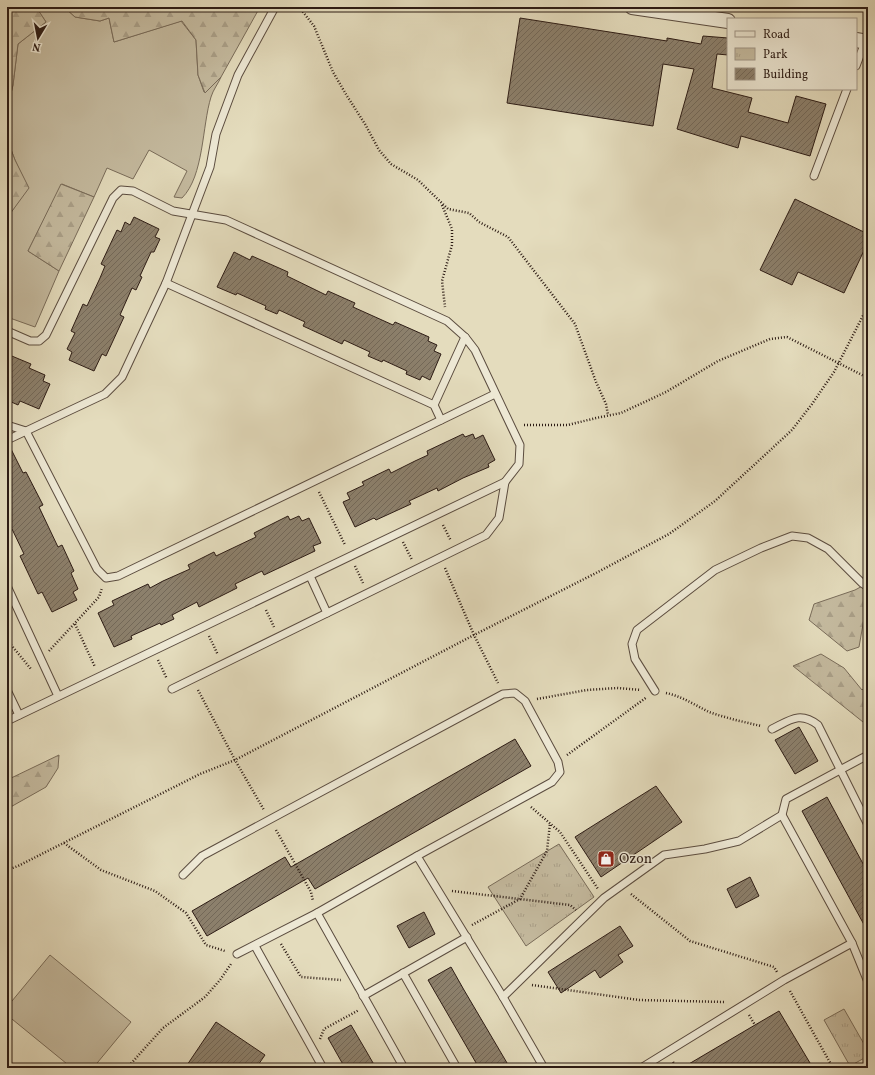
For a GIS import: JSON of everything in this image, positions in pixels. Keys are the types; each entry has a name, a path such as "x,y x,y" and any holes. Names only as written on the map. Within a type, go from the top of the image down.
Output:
{"street":[{"path":"632,7 727,21"}],"lane":[{"path":"7,440 104,394 122,377 166,283 210,167 216,134 238,75 275,7"},
{"path":"857,62 863,41"},
{"path":"814,176 847,90"},
{"path":"7,331 30,341 39,341 46,335 113,198 121,190 133,191 173,211 226,220 443,319 465,337 475,350 520,445 519,464 505,482 7,721"},
{"path":"166,283 434,405 441,420"},
{"path":"434,405 465,337"},
{"path":"7,425 26,431 97,569 106,578 118,576 496,394"},
{"path":"172,689 486,535 499,518 505,482"},
{"path":"655,691 635,659 632,644 637,630 715,570 760,548 792,536 808,538 828,549 862,583 868,587"},
{"path":"310,576 327,613"},
{"path":"7,586 58,696"},
{"path":"7,690 19,715"},
{"path":"183,875 202,856 503,694 515,693 525,701 558,762 560,772 552,782 317,913 237,954"},
{"path":"772,729 791,719 801,717 810,719 818,725 868,825"},
{"path":"868,755 786,799 782,815 852,943 868,982"},
{"path":"503,997 518,984 604,898 664,855 739,841 782,815"},
{"path":"417,856 503,997 544,1068"},
{"path":"317,913 404,1068"},
{"path":"363,996 466,937"},
{"path":"640,1068 784,980 852,943"},
{"path":"255,946 323,1068"},
{"path":"403,974 457,1068"}],"path":[{"path":"299,7 314,26 333,72 380,150 391,164 418,180 448,209 469,213 479,222 508,237 538,278 575,324 596,382 606,404 608,415"},
{"path":"442,204 452,229 452,245 442,281 445,304 443,319"},
{"path":"7,870 64,843 200,774 236,760 669,534 716,501 792,430 812,404 839,363 868,306"},
{"path":"510,426 568,425 621,413 666,392 718,361 770,339 788,336 868,378"},
{"path":"314,482 368,593"},
{"path":"438,514 455,550"},
{"path":"399,533 416,569"},
{"path":"440,557 474,635 503,694"},
{"path":"41,660 99,597 106,578"},
{"path":"261,599 279,636"},
{"path":"75,624 99,676"},
{"path":"204,626 222,664"},
{"path":"7,640 37,676 50,678"},
{"path":"153,651 172,689"},
{"path":"192,678 236,760 311,892 317,913"},
{"path":"558,762 655,691"},
{"path":"522,798 560,832 604,898"},
{"path":"462,930 520,899 547,851 550,823"},
{"path":"64,843 101,870 155,891 186,913 206,945 237,954 220,980 205,997 162,1028 127,1068"},
{"path":"621,886 690,941 774,967 784,980 834,1068"},
{"path":"437,889 570,905 584,917"},
{"path":"276,934 301,977 355,981"},
{"path":"518,984 639,1000 723,1002 744,1005"},
{"path":"315,1053 324,1029 369,1005"}],"green space":[{"path":"7,7 36,7 46,22 18,44 13,85 7,110"},
{"path":"36,7 64,7 75,17 100,21 109,18 114,42 181,21 196,40 198,75 204,92 221,77 211,97 195,177 189,189 182,198 174,197 187,171 149,150 133,179 107,168 94,197 62,184 28,251 59,271 35,327 7,317 7,218 28,188 7,139 7,110 13,85 18,44 46,22"},
{"path":"64,7 260,7 221,77 205,93 198,75 196,40 182,21 114,42 109,18 100,21 75,17"},
{"path":"7,139 15,160 29,188 7,218"},
{"path":"61,184 94,197 59,271 28,251"},
{"path":"868,583 868,596 859,647 847,651 809,620 814,604 855,590"},
{"path":"821,654 844,668 862,690 868,684 868,726 793,666"},
{"path":"59,755 58,768 46,787 7,809 7,780"},
{"path":"559,844 594,897 526,946 488,887"},
{"path":"50,955 131,1022 93,1068 72,1068 7,1015 7,1007"},
{"path":"844,1009 868,1051 868,1056 850,1066 824,1020"}],"building":[{"path":"520,18 667,41 667,38 701,44 703,36 727,38 727,55 717,54 712,88 752,98 748,112 788,123 796,96 826,104 810,156 741,136 738,148 677,129 694,69 663,64 653,126 507,103"},
{"path":"795,199 868,234 868,242 844,293 798,272 792,285 760,270"},
{"path":"134,217 159,229 155,237 160,239 154,252 151,252 140,276 142,277 136,290 132,288 120,315 124,317 106,356 102,354 94,371 69,360 72,352 67,349 75,333 71,331 83,304 87,306 100,278 105,266 101,264 117,230 121,232 125,222 130,225"},
{"path":"234,252 250,260 252,256 288,272 287,276 326,295 328,291 355,303 353,307 393,325 395,322 429,337 428,341 437,345 434,351 441,354 430,380 422,376 420,380 406,374 407,371 383,360 382,362 368,356 370,352 344,340 342,344 303,326 305,322 279,310 277,314 265,309 266,306 237,293 236,295 217,287"},
{"path":"7,354 31,364 29,368 45,375 43,381 50,384 39,409 20,401 18,405 7,400"},
{"path":"463,434 465,437 473,434 475,439 483,435 495,460 488,464 489,467 438,491 437,488 409,501 411,504 376,520 374,518 355,527 343,502 350,499 347,493 364,485 362,482 389,469 391,473 428,455 427,451"},
{"path":"7,445 9,445 23,473 26,472 43,505 39,507 58,547 62,545 74,571 71,573 78,589 73,592 77,600 52,612 42,592 38,594 20,556 24,554 12,529 7,531"},
{"path":"288,516 290,520 299,516 302,521 309,518 321,543 313,546 315,551 264,575 262,571 235,584 237,588 199,607 197,602 172,615 174,619 161,625 160,623 131,636 132,639 114,647 98,613 114,605 112,601 148,584 150,588 190,569 188,565 214,552 216,556 256,537 254,533"},
{"path":"799,727 818,761 795,774 775,740"},
{"path":"515,739 531,766 315,889 308,878 207,936 192,911 285,857 291,867"},
{"path":"656,786 682,822 601,877 575,837"},
{"path":"827,797 868,873 868,932 802,811"},
{"path":"750,877 759,896 736,908 727,889"},
{"path":"424,912 435,934 409,948 397,926"},
{"path":"620,926 633,946 618,955 623,962 600,978 595,970 561,993 548,972"},
{"path":"451,967 510,1068 479,1068 428,980"},
{"path":"779,1011 813,1068 682,1068 755,1025"},
{"path":"216,1022 265,1055 256,1068 185,1068"},
{"path":"351,1025 376,1068 345,1068 328,1038"}],"place":[{"name":"Ozon","path":"606,859"}]}
